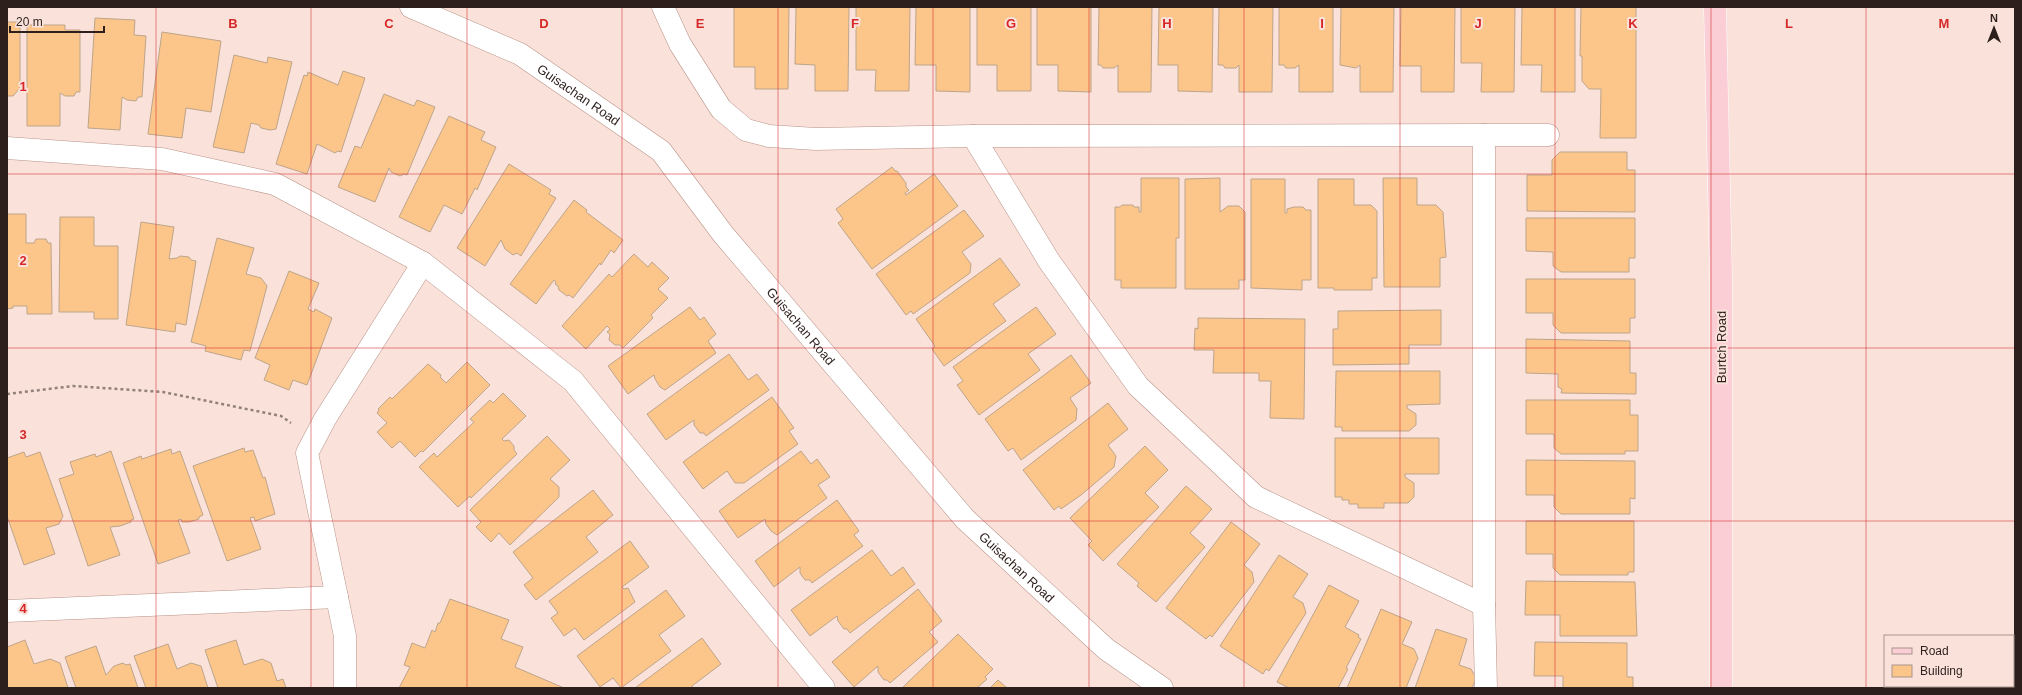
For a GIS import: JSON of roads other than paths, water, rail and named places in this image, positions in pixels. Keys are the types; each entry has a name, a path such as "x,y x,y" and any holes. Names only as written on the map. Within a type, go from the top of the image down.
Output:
{"main road":[{"name":"Burtch Road","path":"1715,7 1721,276 1721,688"}],"street":[{"name":"Guisachan Road","path":"411,7 520,54 661,151 723,234 965,519 1106,649 1162,688"},
{"path":"663,7 680,44 721,110 746,130 769,136 816,139 974,136 1548,135"},
{"path":"1484,135 1484,605 1486,688"},
{"path":"974,136 1049,261 1138,386 1256,497 1484,605"},
{"path":"7,148 162,159 275,184 423,264 573,381 824,688"},
{"path":"344,688 345,636 307,453 423,264"},
{"path":"7,611 337,597"}]}
